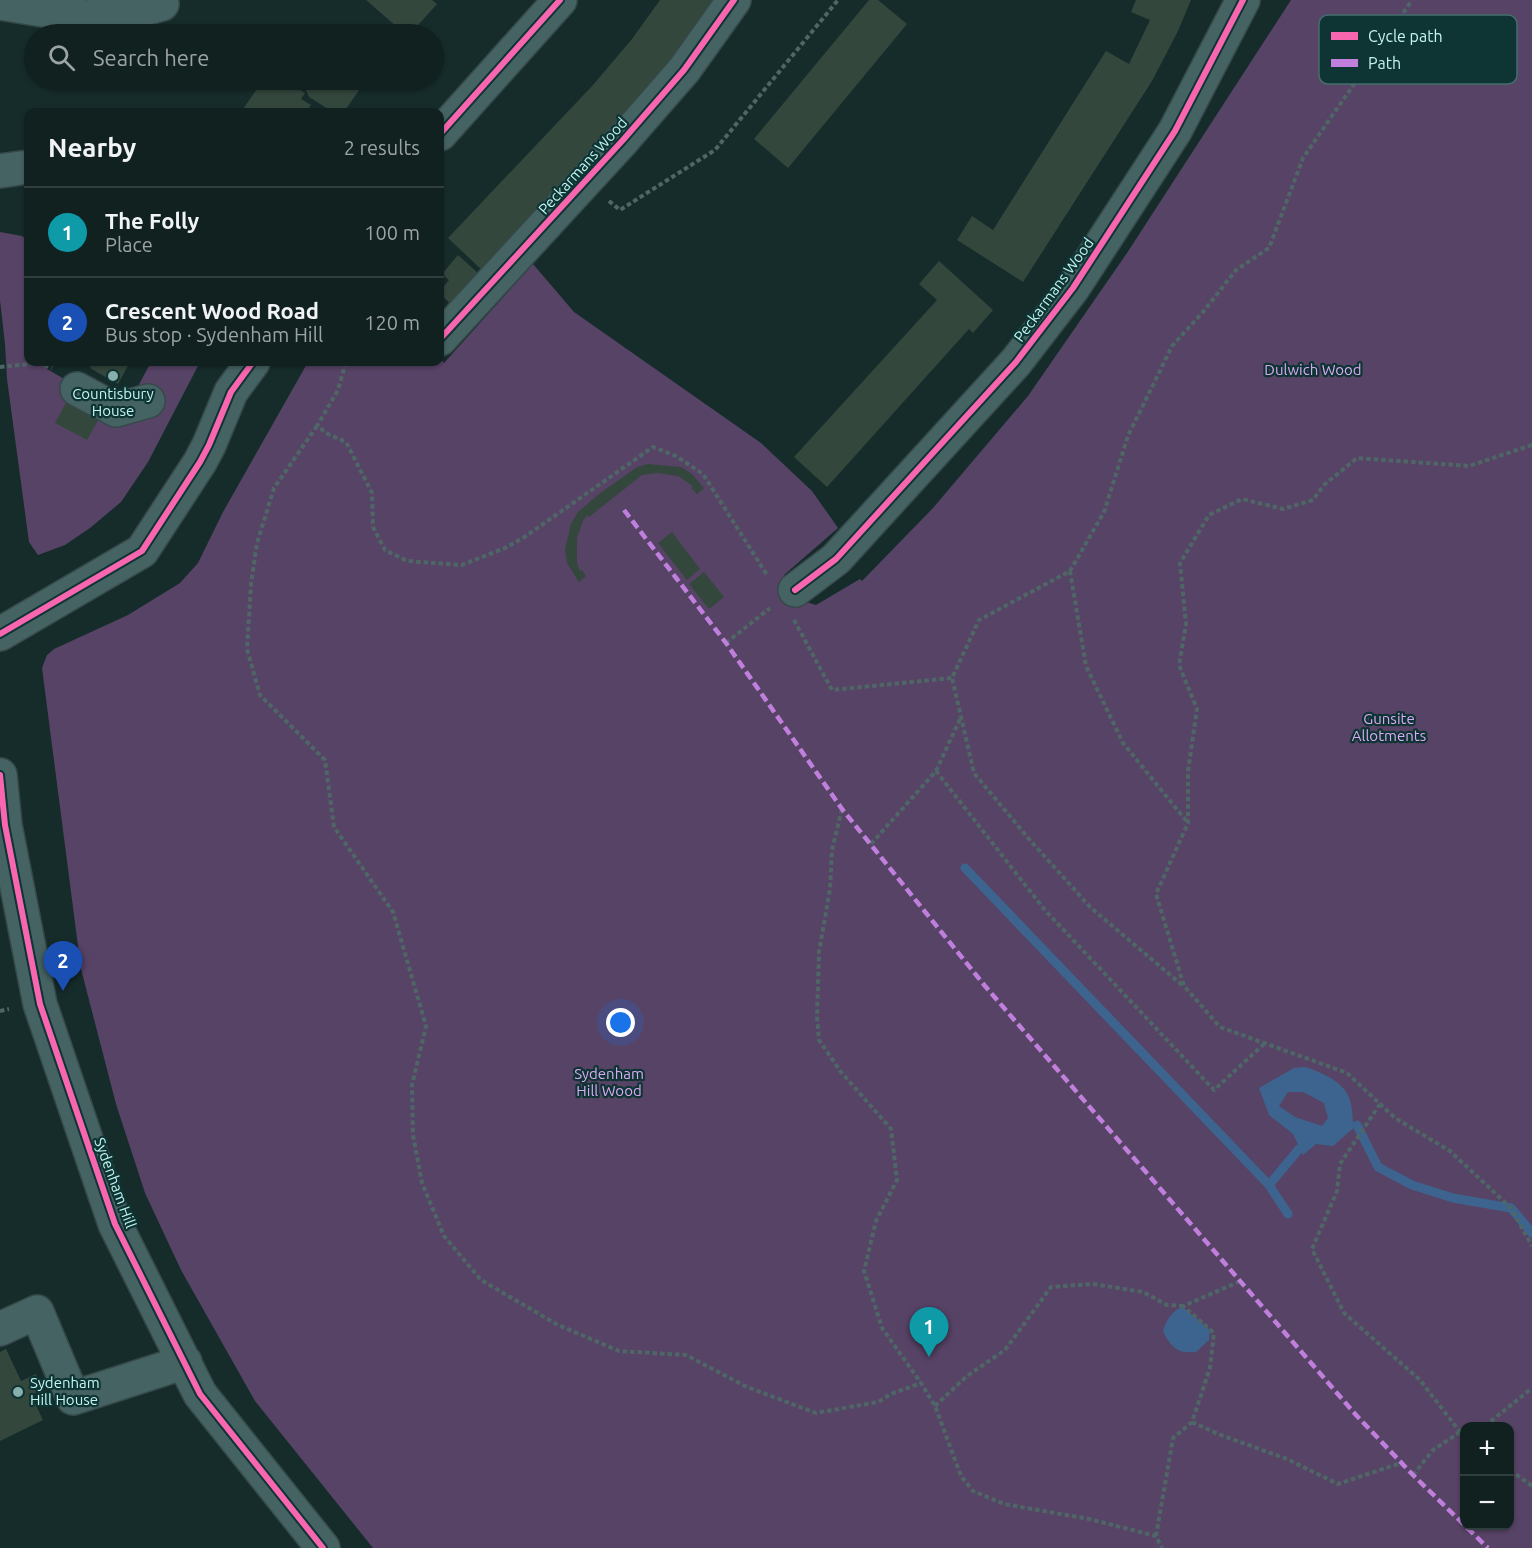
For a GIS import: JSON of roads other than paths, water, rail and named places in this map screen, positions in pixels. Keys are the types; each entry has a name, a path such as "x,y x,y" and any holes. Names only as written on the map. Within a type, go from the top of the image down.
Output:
{"street":[{"path":"444,130 560,0"},
{"name":"Peckarmans Wood","path":"444,335 684,70 734,0"},
{"name":"Peckarmans Wood","path":"783,598 836,559 1016,362 1073,288 1175,131 1242,0"},
{"path":"0,3 86,17 126,14 162,4"},
{"path":"0,171 24,168"},
{"path":"0,634 141,550 200,462 231,392 250,366"},
{"path":"66,379 116,410 148,401"},
{"name":"Sydenham Hill","path":"0,775 5,825 40,1004 115,1224 200,1394 323,1548"},
{"path":"0,1329 37,1312 73,1398 185,1362"}],"water":[{"path":"1306,1067 1327,1076 1342,1086 1350,1101 1353,1124 1357,1125 1333,1146 1316,1144 1303,1155 1293,1134 1269,1115 1259,1088 1294,1068","holes":["1288,1092 1303,1092 1324,1103 1328,1118 1322,1126 1295,1117 1279,1106"]},
{"path":"1183,1307 1210,1330 1209,1340 1196,1352 1176,1349 1163,1331 1170,1316"}],"waterway":[{"path":"965,868 1269,1185 1288,1214"},
{"path":"1357,1125 1378,1167 1412,1185 1453,1198 1511,1208 1532,1233"},
{"path":"1269,1185 1299,1149"}],"place":[{"name":"Countisbury House","path":"113,376"},
{"name":"Crescent Wood Road","path":"63,991"},
{"name":"The Folly","path":"929,1357"},
{"name":"Sydenham Hill House","path":"18,1392"}],"park label":[{"name":"Dulwich Wood","path":"1313,370"},
{"name":"Gunsite Allotments","path":"1389,728"},
{"name":"Sydenham Hill Wood","path":"609,1082"}]}
